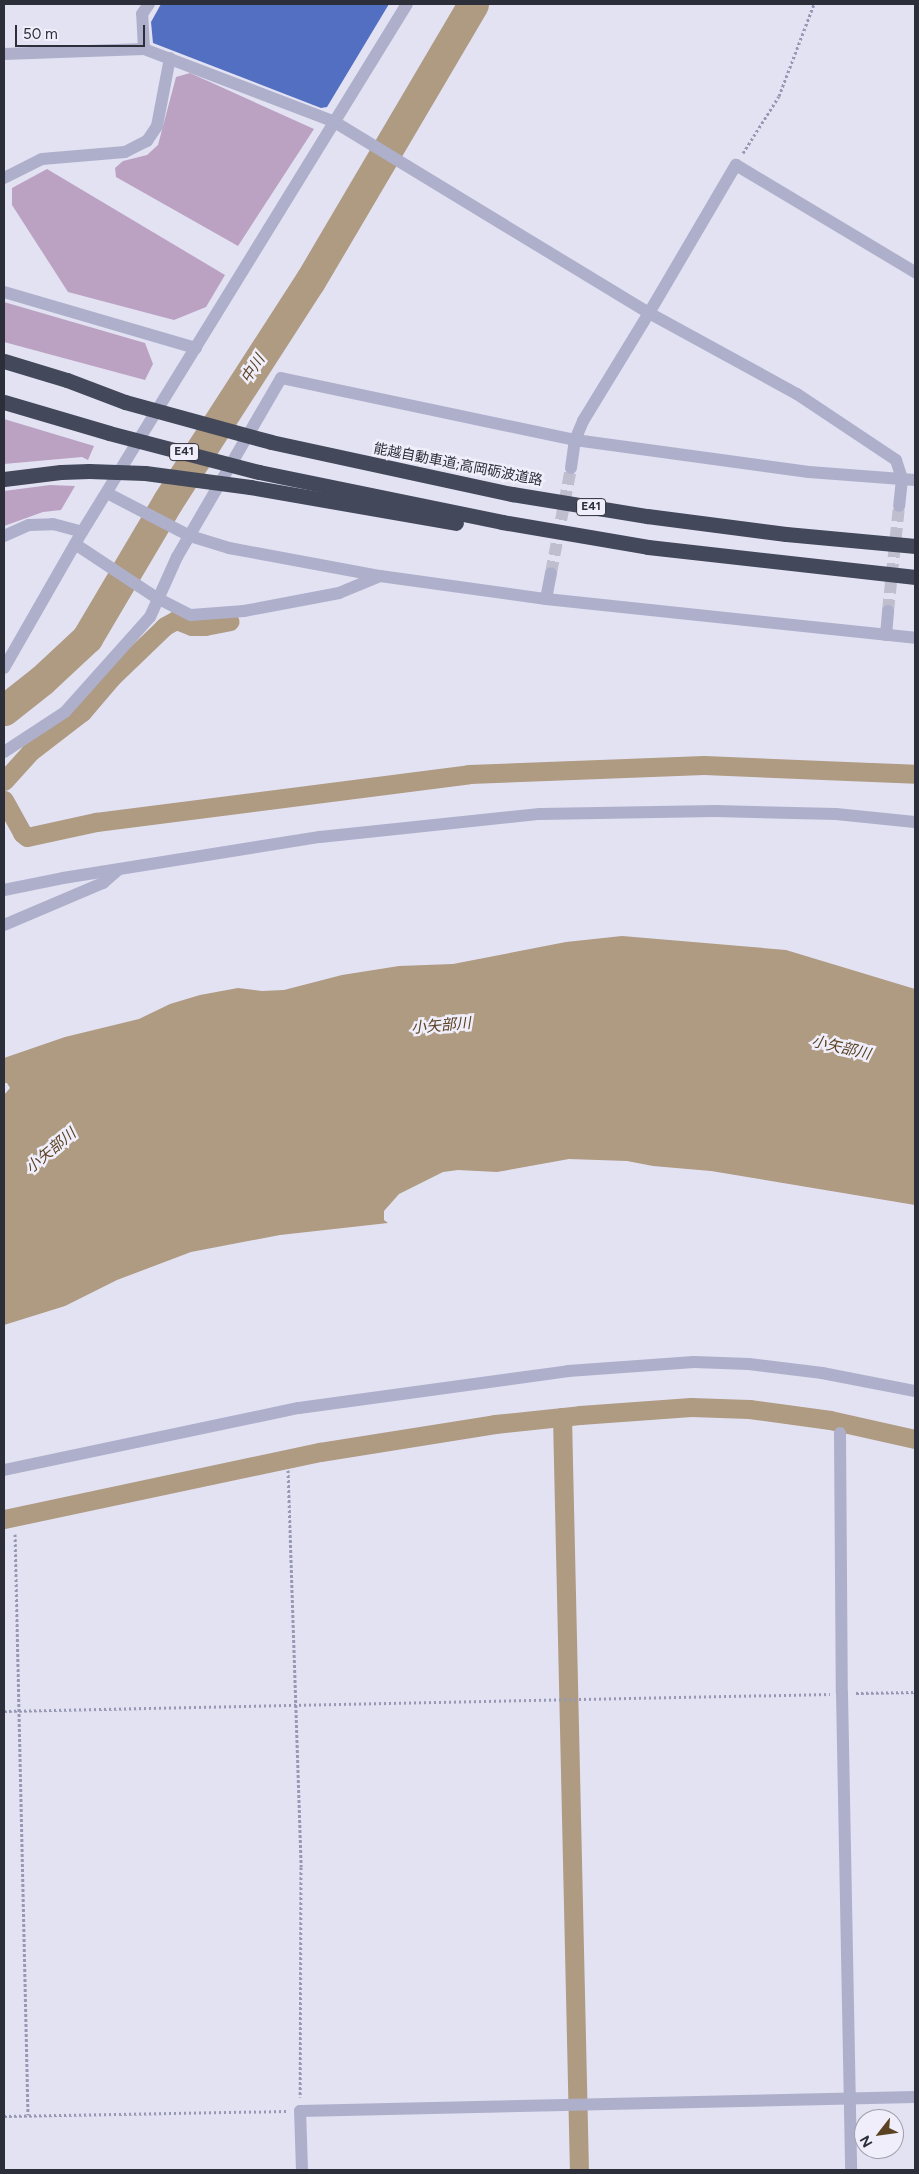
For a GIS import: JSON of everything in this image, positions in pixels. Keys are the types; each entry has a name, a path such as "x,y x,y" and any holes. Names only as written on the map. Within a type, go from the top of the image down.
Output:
{"highway":[{"path":"4,361 67,380 125,402"},
{"name":"能越自動車道;高岡砺波道路","path":"4,369 272,442 387,468 541,499 776,533 915,546"},
{"name":"E41","path":"4,402 109,433 259,472 502,522 648,547 915,577"},
{"path":"4,479 61,472 89,471 145,474 250,487 426,519 648,547"}],"street":[{"path":"144,49 142,14 149,4"},
{"path":"5,666 82,532 407,4"},
{"path":"4,54 144,49 333,122 650,313 797,394 896,460 909,479"},
{"path":"4,178 42,159 125,152 147,141 156,126 170,58"},
{"path":"571,468 575,440 583,421 650,313 736,165 915,272"},
{"path":"4,292 196,348"},
{"path":"4,752 65,712 150,616 185,534 281,378 575,440 809,472 909,479"},
{"path":"899,506 909,479"},
{"path":"107,493 130,503 185,534 229,548 380,576 546,600 915,638"},
{"path":"4,536 29,525 53,524 82,532"},
{"path":"75,544 157,598 191,615 244,611 339,593 380,576"},
{"path":"546,600 551,573"},
{"path":"886,635 888,611"},
{"path":"4,890 119,869 320,837 540,814 715,811 836,814 915,822"},
{"path":"4,925 102,884 119,869"},
{"path":"4,1470 299,1408 568,1371 694,1362 749,1364 822,1373 915,1391"},
{"path":"840,1433 842,1693 851,2170"},
{"path":"302,2170 300,2111 915,2097"}],"path":[{"path":"736,165 780,96 814,4"},
{"path":"4,2116 300,2111 301,1867 288,1470"},
{"path":"15,1534 28,2115"},
{"path":"4,1712 915,1692"}],"shaded area":[{"path":"190,73 314,129 238,246 116,177 115,168 123,161 147,155 158,145 176,77"},
{"path":"47,169 225,275 206,307 174,320 68,292 12,205 12,188"},
{"path":"4,302 145,343 153,364 145,380 4,342"},
{"path":"4,419 94,446 88,460 82,457 4,464"},
{"path":"50,485 75,486 61,510 43,512 4,526 4,491"}],"water":[{"name":"小矢部川","path":"622,936 786,950 915,989 915,1205 711,1171 653,1166 627,1161 569,1159 497,1172 458,1170 443,1172 399,1194 384,1211 384,1220 388,1223 280,1235 191,1252 117,1280 65,1306 4,1325 4,1095 10,1088 7,1083 4,1083 4,1058 65,1037 139,1019 170,1004 200,995 238,988 262,991 284,990 342,975 399,966 453,964 566,942"}],"building":[{"path":"161,4 389,4 327,107 321,108 153,43 151,22"}],"waterway":[{"name":"中川","path":"4,710 42,680 87,638 168,501 310,281 473,4"},
{"path":"4,781 30,752 82,712 111,678 165,626 176,620 192,626 205,626 230,621"},
{"path":"4,800 22,833 27,837 96,822 469,774 704,765 915,774"},
{"path":"4,1519 320,1452 495,1424 580,1415 691,1407 749,1409 830,1420 915,1439"},
{"path":"562,1417 579,2170"}],"tunnel":[{"path":"551,573 571,468"},
{"path":"888,611 899,506"}]}
